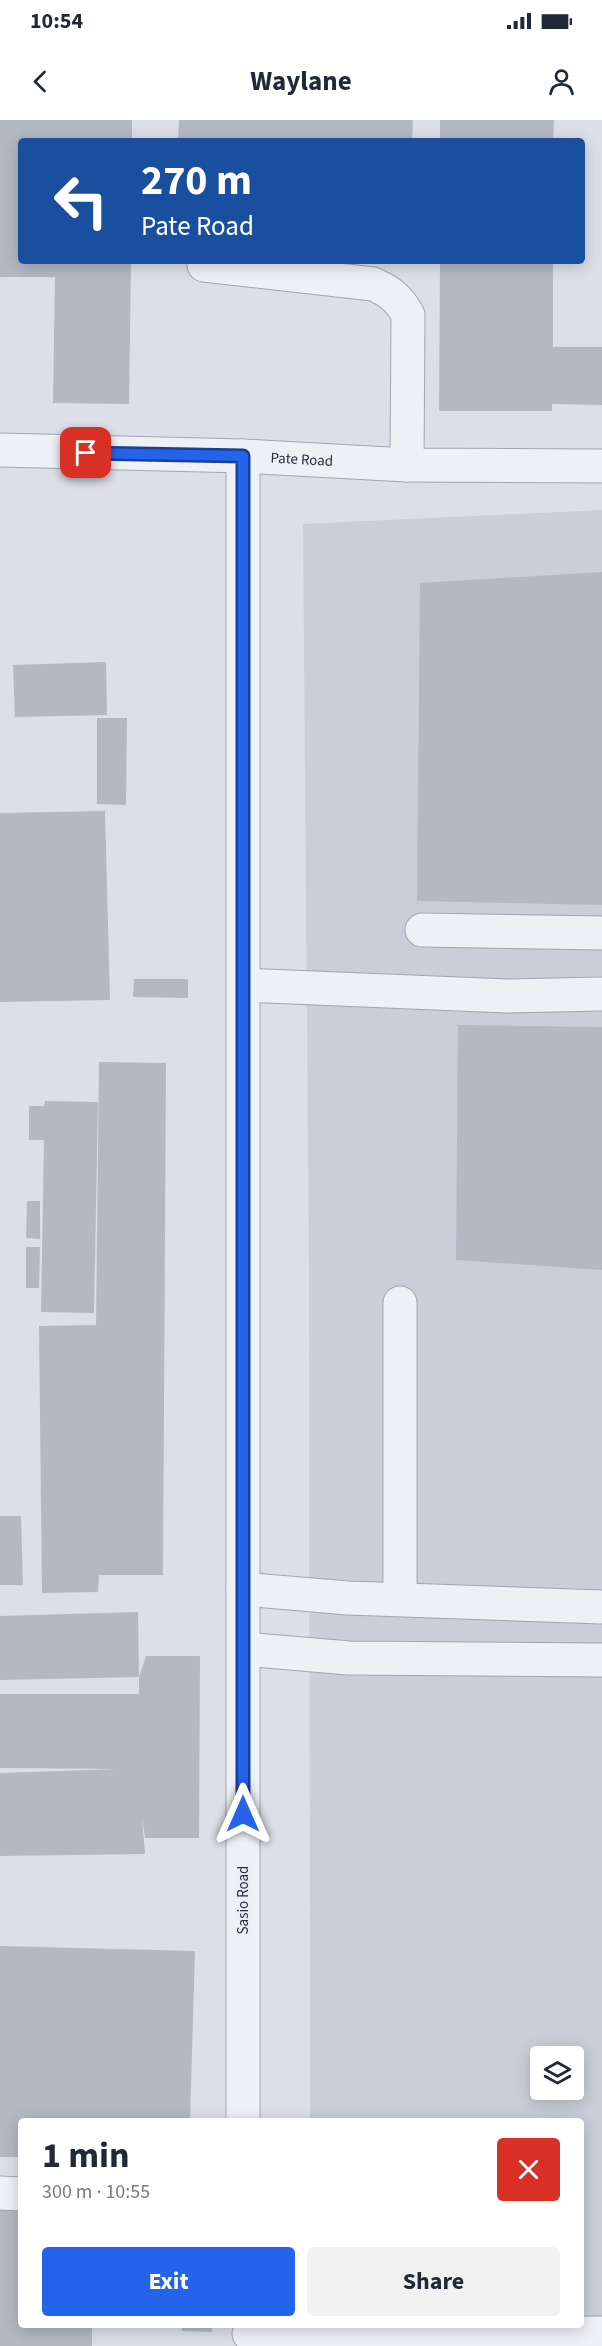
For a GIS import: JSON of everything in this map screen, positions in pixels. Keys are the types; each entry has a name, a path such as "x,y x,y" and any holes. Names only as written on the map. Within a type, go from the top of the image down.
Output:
{"street":[{"path":"204,265 373,284 390,291 408,315 406,465"},
{"name":"Pate Road","path":"0,450 243,456 406,465 602,466"},
{"name":"Sasio Road","path":"243,456 243,2118"},
{"path":"422,930 602,933"},
{"path":"244,985 507,996 602,994"},
{"path":"400,1303 400,1599"},
{"path":"243,1589 348,1598 602,1607"},
{"path":"243,1649 349,1658 602,1660"},
{"path":"0,2193 18,2193"},
{"path":"249,2335 602,2333"}],"shaded area":[{"path":"602,510 602,2346 583,2328 584,2118 310,2118 309,1267 303,524"}],"building":[{"path":"0,120 132,120 132,138 18,138 18,264 131,264 129,404 53,403 55,277 0,277"},
{"path":"179,120 413,120 412,138 178,138"},
{"path":"440,120 554,120 553,138 440,138"},
{"path":"440,264 553,264 553,347 602,347 602,405 552,404 552,411 439,411"},
{"path":"602,572 602,905 417,901 420,583"},
{"path":"106,662 107,715 15,717 13,665"},
{"path":"97,718 127,718 126,805 97,804"},
{"path":"105,811 110,1000 0,1002 0,813"},
{"path":"134,979 188,979 188,998 133,997"},
{"path":"458,1025 602,1027 602,1270 456,1260"},
{"path":"99,1062 166,1063 163,1575 99,1575 98,1592 42,1593 39,1326 96,1325"},
{"path":"45,1101 98,1102 94,1313 41,1312 44,1140 29,1140 29,1106 44,1106"},
{"path":"27,1201 40,1201 40,1239 26,1238"},
{"path":"26,1247 40,1247 39,1288 26,1288"},
{"path":"0,1516 21,1516 23,1585 0,1585"},
{"path":"138,1612 139,1677 0,1680 0,1616"},
{"path":"146,1656 200,1656 199,1838 145,1838 142,1816 145,1854 0,1856 0,1773 117,1769 0,1768 0,1694 139,1694 139,1677"},
{"path":"0,1946 195,1951 190,2118 18,2118 18,2157 0,2157"},
{"path":"0,2197 18,2197 18,2328 92,2328 92,2346 0,2346"},
{"path":"182,2328 212,2328 212,2332 182,2331"}],"route":[{"path":"86,453 243,456 243,1814"}]}
